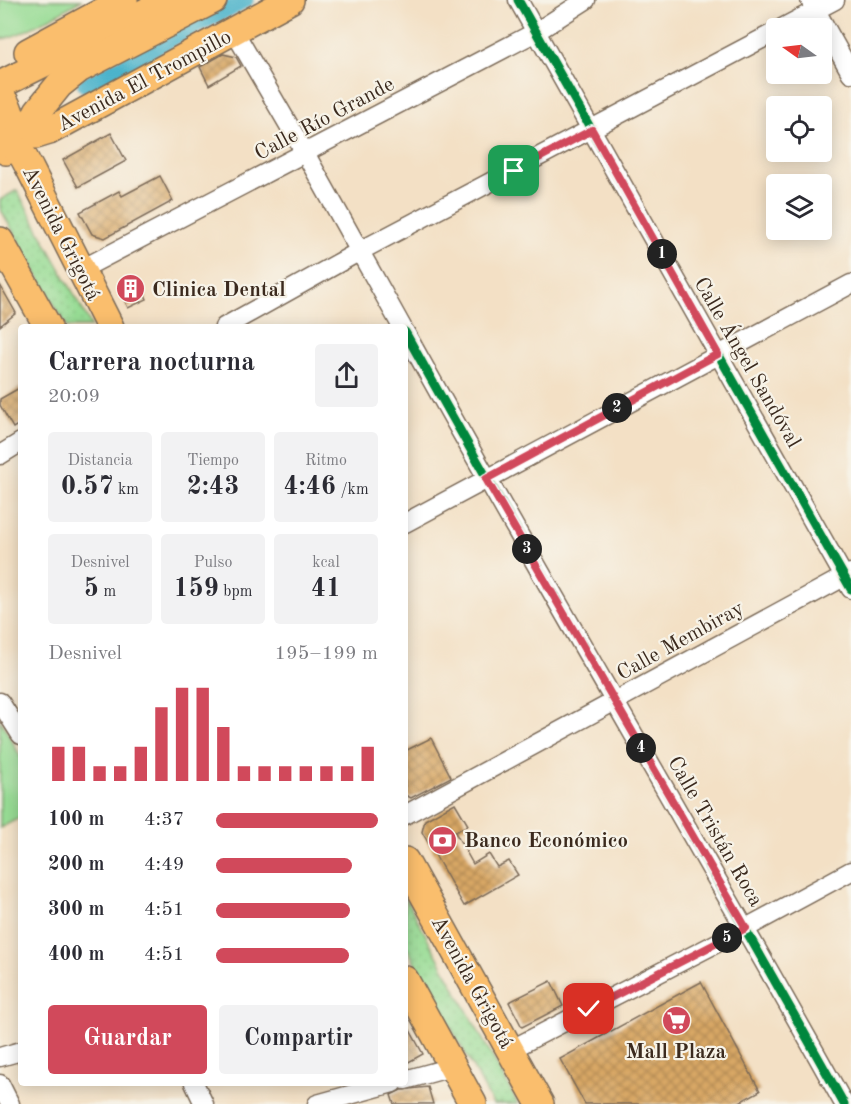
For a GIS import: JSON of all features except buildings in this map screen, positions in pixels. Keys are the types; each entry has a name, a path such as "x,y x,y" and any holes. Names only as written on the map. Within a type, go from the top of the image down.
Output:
{"main road":[{"path":"0,67 124,0"},
{"path":"0,85 170,0"},
{"name":"Avenida El Trompillo","path":"12,143 59,85 80,69 213,0"},
{"name":"Avenida El Trompillo","path":"12,143 49,131 290,0"},
{"path":"0,95 8,107 12,120 12,143"},
{"name":"Avenida Grigotá","path":"12,143 30,169 108,324"},
{"path":"0,241 46,324"},
{"name":"Avenida Grigotá","path":"408,866 540,1104"},
{"path":"408,986 473,1104"}],"street":[{"name":"Calle Ángel Sandóval","path":"518,0 718,354 849,579"},
{"name":"Calle Río Grande","path":"80,270 536,32 586,0"},
{"path":"795,18 813,5 835,0"},
{"path":"813,5 851,73"},
{"path":"234,31 400,324"},
{"path":"229,324 360,251 766,37"},
{"path":"408,521 851,284"},
{"name":"Calle Tristán Roca","path":"408,337 486,479 746,928 844,1104"},
{"path":"0,455 18,444"},
{"name":"Calle Membiray","path":"408,813 614,701 849,579"},
{"path":"0,702 18,727"},
{"path":"510,1050 851,871"},
{"path":"0,1057 18,1052"},
{"path":"408,1079 452,1067"},
{"path":"0,1084 10,1104"},
{"path":"195,1086 204,1104"},
{"path":"317,1104 382,1086"}],"green space":[{"path":"0,0 82,0 29,29 0,39"},
{"path":"17,190 90,324 65,324 0,208 0,200"},
{"path":"0,719 18,752 18,819 0,828"},
{"path":"408,902 518,1104 493,1104 408,949"}],"waterway":[{"path":"85,85 246,0"}],"cycle path":[{"path":"518,0 851,589"},
{"path":"408,337 844,1104"}],"place":[{"name":"Clinica Dental","path":"131,289"},
{"name":"Banco Económico","path":"443,840"},
{"name":"Mall Plaza","path":"676,1020"}],"route":[{"path":"514,171 592,130 718,354 486,479 746,928 589,1009"}]}
